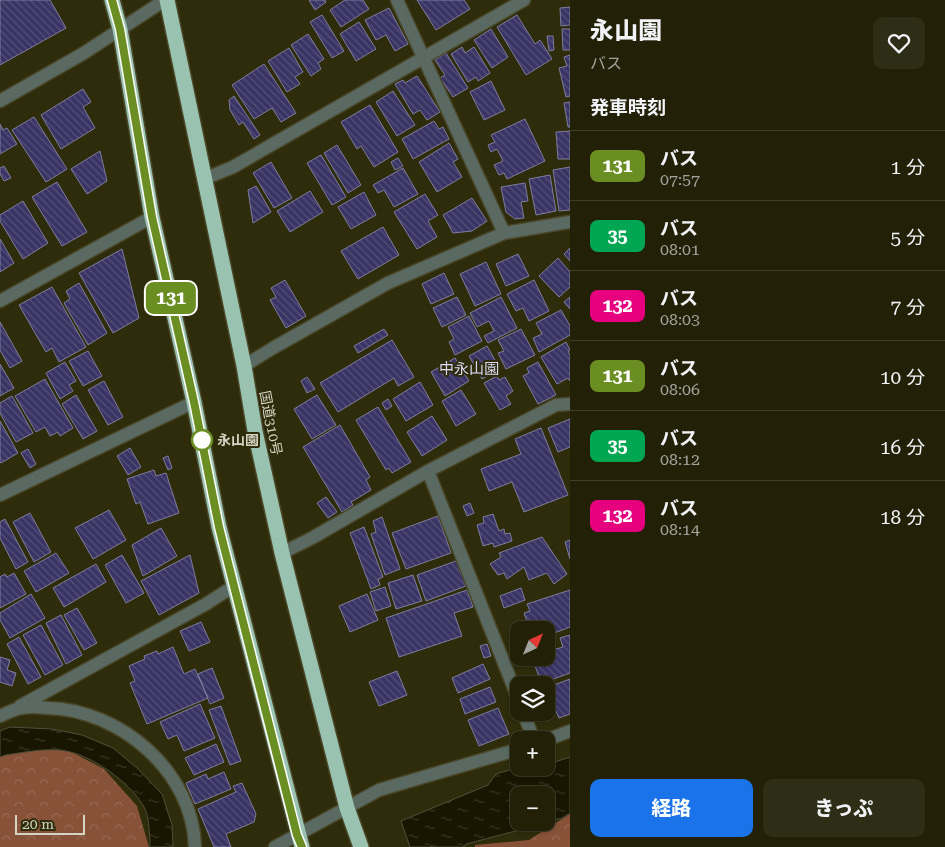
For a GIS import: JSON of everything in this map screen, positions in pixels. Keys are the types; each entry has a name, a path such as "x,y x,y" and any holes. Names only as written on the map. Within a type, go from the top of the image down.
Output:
{"highway":[{"path":"112,0 120,29 152,217 194,402 219,527 300,841"},
{"name":"国道310号","path":"166,0 282,553 347,808 361,847"}],"street":[{"path":"0,101 84,53 166,0"},
{"path":"397,0 504,233"},
{"path":"204,179 234,167 524,0"},
{"path":"0,302 152,217"},
{"path":"244,366 388,283 504,233 570,222"},
{"path":"0,495 194,402"},
{"path":"282,553 312,538 428,471 556,405 570,404"},
{"path":"428,471 510,678"},
{"path":"3,713 206,604 234,586"},
{"path":"3,713 33,707 70,710 94,715 127,733 157,758 179,789 192,824 195,847"},
{"path":"555,736 570,730"},
{"path":"275,847 300,841 347,808 379,790 510,752"}],"green space":[{"path":"60,746 104,769 137,806 149,847 0,847 0,755"},
{"path":"570,814 570,847 475,847 475,845 529,840 543,831 555,831 555,824"}],"water":[{"path":"10,727 52,729 82,735 113,748 137,768 162,794 172,825 173,847 150,847 147,817 140,800 124,783 94,761 74,753 57,750 31,751 0,757 0,731"},
{"path":"570,757 570,813 562,818 555,820 555,786 510,786 510,831 516,831 466,844 464,847 410,847 401,821 488,785 496,774 510,770 510,776 555,776 555,762"}],"building":[{"path":"0,0 50,0 66,28 0,65"},
{"path":"309,0 325,0 326,2 315,10"},
{"path":"345,0 363,0 369,9 341,27 330,10"},
{"path":"417,0 464,0 470,9 436,30"},
{"path":"570,7 570,25 561,26 560,8"},
{"path":"389,8 408,44 395,51 386,35 376,40 365,20"},
{"path":"322,15 344,51 332,58 310,22"},
{"path":"517,15 535,44 540,40 552,59 526,75 497,27"},
{"path":"359,22 376,49 356,61 340,34"},
{"path":"491,29 508,57 492,68 474,40"},
{"path":"562,29 570,29 570,50 563,50"},
{"path":"308,34 324,59 318,63 321,69 311,76 291,45"},
{"path":"547,36 553,36 554,50 549,51"},
{"path":"462,47 465,53 474,47 490,73 478,81 476,77 468,82 451,54"},
{"path":"289,48 303,72 295,77 300,84 287,92 268,61"},
{"path":"446,53 468,88 453,97 440,78 445,75 435,60"},
{"path":"570,55 570,96 566,97 559,68 567,66 564,57"},
{"path":"264,64 296,113 281,122 272,108 254,119 232,85"},
{"path":"417,76 440,112 427,120 420,110 413,114 395,84 403,80 405,83"},
{"path":"491,81 505,110 484,120 470,92"},
{"path":"83,89 91,102 83,107 95,128 61,149 41,115"},
{"path":"393,91 415,125 397,136 376,102"},
{"path":"234,96 260,135 254,139 243,122 239,125 230,110 229,100"},
{"path":"570,102 570,127 568,127 564,103"},
{"path":"370,105 398,152 374,167 361,146 357,149 341,122"},
{"path":"34,117 67,169 46,182 12,130"},
{"path":"525,119 545,161 507,179 504,173 499,175 494,165 503,161 497,149 491,152 488,145 495,142 491,135"},
{"path":"434,121 439,129 443,127 449,139 413,159 402,139"},
{"path":"0,124 3,130 7,128 17,144 0,154"},
{"path":"570,131 570,159 558,159 556,132"},
{"path":"449,143 458,159 453,162 462,177 437,192 419,162"},
{"path":"337,145 361,185 348,193 324,153"},
{"path":"100,151 107,181 87,194 71,169"},
{"path":"321,155 346,197 332,205 307,163"},
{"path":"398,158 403,166 395,170 391,162"},
{"path":"271,162 292,198 274,208 253,173"},
{"path":"4,166 11,178 4,181 0,174 0,168"},
{"path":"570,167 570,210 559,211 553,170"},
{"path":"403,168 418,194 394,207 384,190 378,193 373,185"},
{"path":"550,175 556,211 536,215 529,179"},
{"path":"57,182 87,232 62,246 32,197"},
{"path":"525,183 528,201 521,202 524,218 515,219 506,212 501,187"},
{"path":"256,186 271,212 253,223 248,190"},
{"path":"310,191 323,212 290,232 277,211"},
{"path":"364,192 376,215 351,229 338,207"},
{"path":"425,194 438,215 428,221 437,237 417,249 394,212"},
{"path":"472,198 487,221 472,231 453,233 443,215"},
{"path":"23,201 48,243 23,259 0,221 0,215"},
{"path":"383,227 399,255 358,279 341,251"},
{"path":"0,239 14,263 0,272"},
{"path":"570,248 570,261 564,254"},
{"path":"122,249 139,318 113,333 79,273"},
{"path":"518,254 529,276 506,286 496,264"},
{"path":"558,258 570,272 570,287 559,297 539,276"},
{"path":"486,262 501,294 475,306 460,274"},
{"path":"444,273 454,294 431,304 422,284"},
{"path":"285,280 306,316 286,328 270,300 276,297 271,288"},
{"path":"534,280 549,311 529,321 523,308 516,311 507,294"},
{"path":"79,283 107,333 88,345 64,303 70,299 66,291"},
{"path":"52,287 86,347 59,362 52,348 46,352 19,305"},
{"path":"457,297 466,315 442,327 433,308"},
{"path":"501,297 517,328 488,343 484,336 494,331 489,321 477,327 470,313"},
{"path":"570,297 570,309 564,302"},
{"path":"561,310 570,326 570,335 539,352 533,338 542,334 536,323"},
{"path":"469,316 482,341 455,355 449,342 454,339 448,327"},
{"path":"0,322 22,361 10,368 0,350"},
{"path":"384,329 388,335 358,353 354,346"},
{"path":"521,329 535,355 506,369 498,353 504,351 498,340"},
{"path":"392,340 414,377 398,386 394,378 338,412 320,383"},
{"path":"566,342 570,350 568,352 570,355 570,381 568,378 557,384 541,357"},
{"path":"487,346 500,369 482,379 469,356"},
{"path":"88,351 102,376 83,386 69,361"},
{"path":"455,358 469,381 445,396 431,372"},
{"path":"65,362 76,381 69,385 73,391 60,399 46,373"},
{"path":"538,362 556,395 538,404 523,376 529,373 527,368"},
{"path":"0,364 14,388 0,396"},
{"path":"497,376 499,380 505,377 513,391 506,396 511,404 500,410 484,383"},
{"path":"307,377 315,389 307,393 301,381"},
{"path":"45,379 73,428 60,436 58,432 50,436 45,427 36,432 15,396"},
{"path":"104,381 123,417 108,425 88,390"},
{"path":"420,382 433,405 406,421 393,399"},
{"path":"461,390 476,414 456,426 442,401"},
{"path":"76,395 97,431 83,439 62,404"},
{"path":"317,395 336,425 312,439 294,409"},
{"path":"12,396 33,433 16,442 0,413 0,403"},
{"path":"388,399 392,406 386,410 382,403"},
{"path":"378,407 411,462 392,473 389,468 386,470 356,420"},
{"path":"432,416 447,440 422,456 407,432"},
{"path":"570,419 570,447 558,452 548,428"},
{"path":"0,421 18,453 1,463 0,462"},
{"path":"340,425 370,477 366,480 371,490 351,502 353,505 342,512 303,447"},
{"path":"541,428 568,495 524,512 512,482 489,491 481,469 521,454 515,439"},
{"path":"130,448 141,467 128,475 117,456"},
{"path":"28,449 36,464 30,468 21,453"},
{"path":"168,456 172,468 168,470 163,458"},
{"path":"154,470 156,476 166,473 179,513 148,524 140,502 136,504 127,479"},
{"path":"326,497 337,512 328,518 317,503"},
{"path":"470,503 474,513 467,516 463,506"},
{"path":"109,510 126,540 93,559 75,528"},
{"path":"30,513 51,552 34,562 13,522"},
{"path":"493,514 499,531 504,529 505,534 510,533 512,541 494,547 493,543 483,546 477,525 484,523 483,517"},
{"path":"438,516 451,553 406,569 392,533"},
{"path":"382,517 400,569 385,575 371,534 376,532 373,521"},
{"path":"5,519 28,562 16,569 0,538 0,522"},
{"path":"364,527 383,577 378,579 380,585 371,589 350,533"},
{"path":"161,528 177,556 143,576 132,545"},
{"path":"542,537 567,574 554,584 547,573 529,580 524,567 507,579 504,573 498,575 490,564 501,557 499,553"},
{"path":"570,540 570,559 565,542"},
{"path":"56,553 69,573 36,592 24,571"},
{"path":"122,555 144,593 126,603 105,565"},
{"path":"190,555 199,593 159,615 141,581"},
{"path":"456,561 466,586 426,601 417,575"},
{"path":"96,564 106,582 64,607 53,588"},
{"path":"14,573 26,594 0,608 0,577 5,574 7,577"},
{"path":"413,575 422,601 396,609 388,583"},
{"path":"385,587 391,606 376,611 370,592"},
{"path":"521,588 525,600 504,608 500,596"},
{"path":"467,590 473,607 454,613 462,636 399,657 386,618"},
{"path":"570,590 570,627 555,633 555,621 527,621 524,613 530,611 527,604"},
{"path":"31,594 45,618 10,638 0,620 0,613"},
{"path":"367,594 378,620 350,632 339,606"},
{"path":"77,608 97,643 84,650 64,615"},
{"path":"61,615 82,655 66,664 46,623"},
{"path":"201,622 210,642 189,651 180,631"},
{"path":"41,625 63,665 45,675 23,635"},
{"path":"570,635 570,673 555,678 555,676 539,676 535,666 555,666 555,649 563,647 560,638"},
{"path":"19,637 41,677 28,684 7,644"},
{"path":"487,644 491,656 484,658 480,646"},
{"path":"173,647 184,674 195,669 208,698 147,724 130,683 135,681 129,666 145,659 144,656 157,651 158,654"},
{"path":"0,657 10,660 7,670 16,673 12,686 0,682"},
{"path":"483,664 490,679 458,693 452,678"},
{"path":"212,668 224,698 210,704 198,674"},
{"path":"397,671 407,695 379,706 369,682"},
{"path":"570,679 570,714 559,718 555,711 555,685"},
{"path":"490,687 496,702 465,714 460,699"},
{"path":"200,704 215,738 184,751 177,735 168,739 160,722"},
{"path":"221,706 241,761 230,765 209,710"},
{"path":"498,708 509,734 479,746 468,720"},
{"path":"216,744 224,762 194,775 185,758"},
{"path":"224,772 231,789 195,804 186,783 206,774 208,779"},
{"path":"242,783 256,814 254,822 226,834 231,847 214,847 198,809 236,792 233,786"}],"bus line":[{"name":"131","path":"112,0 120,29 152,217 194,402 219,527 297,835 302,847"}],"place":[{"name":"永山園","path":"202,440"}],"district":[{"name":"中永山園","path":"469,369"}]}
